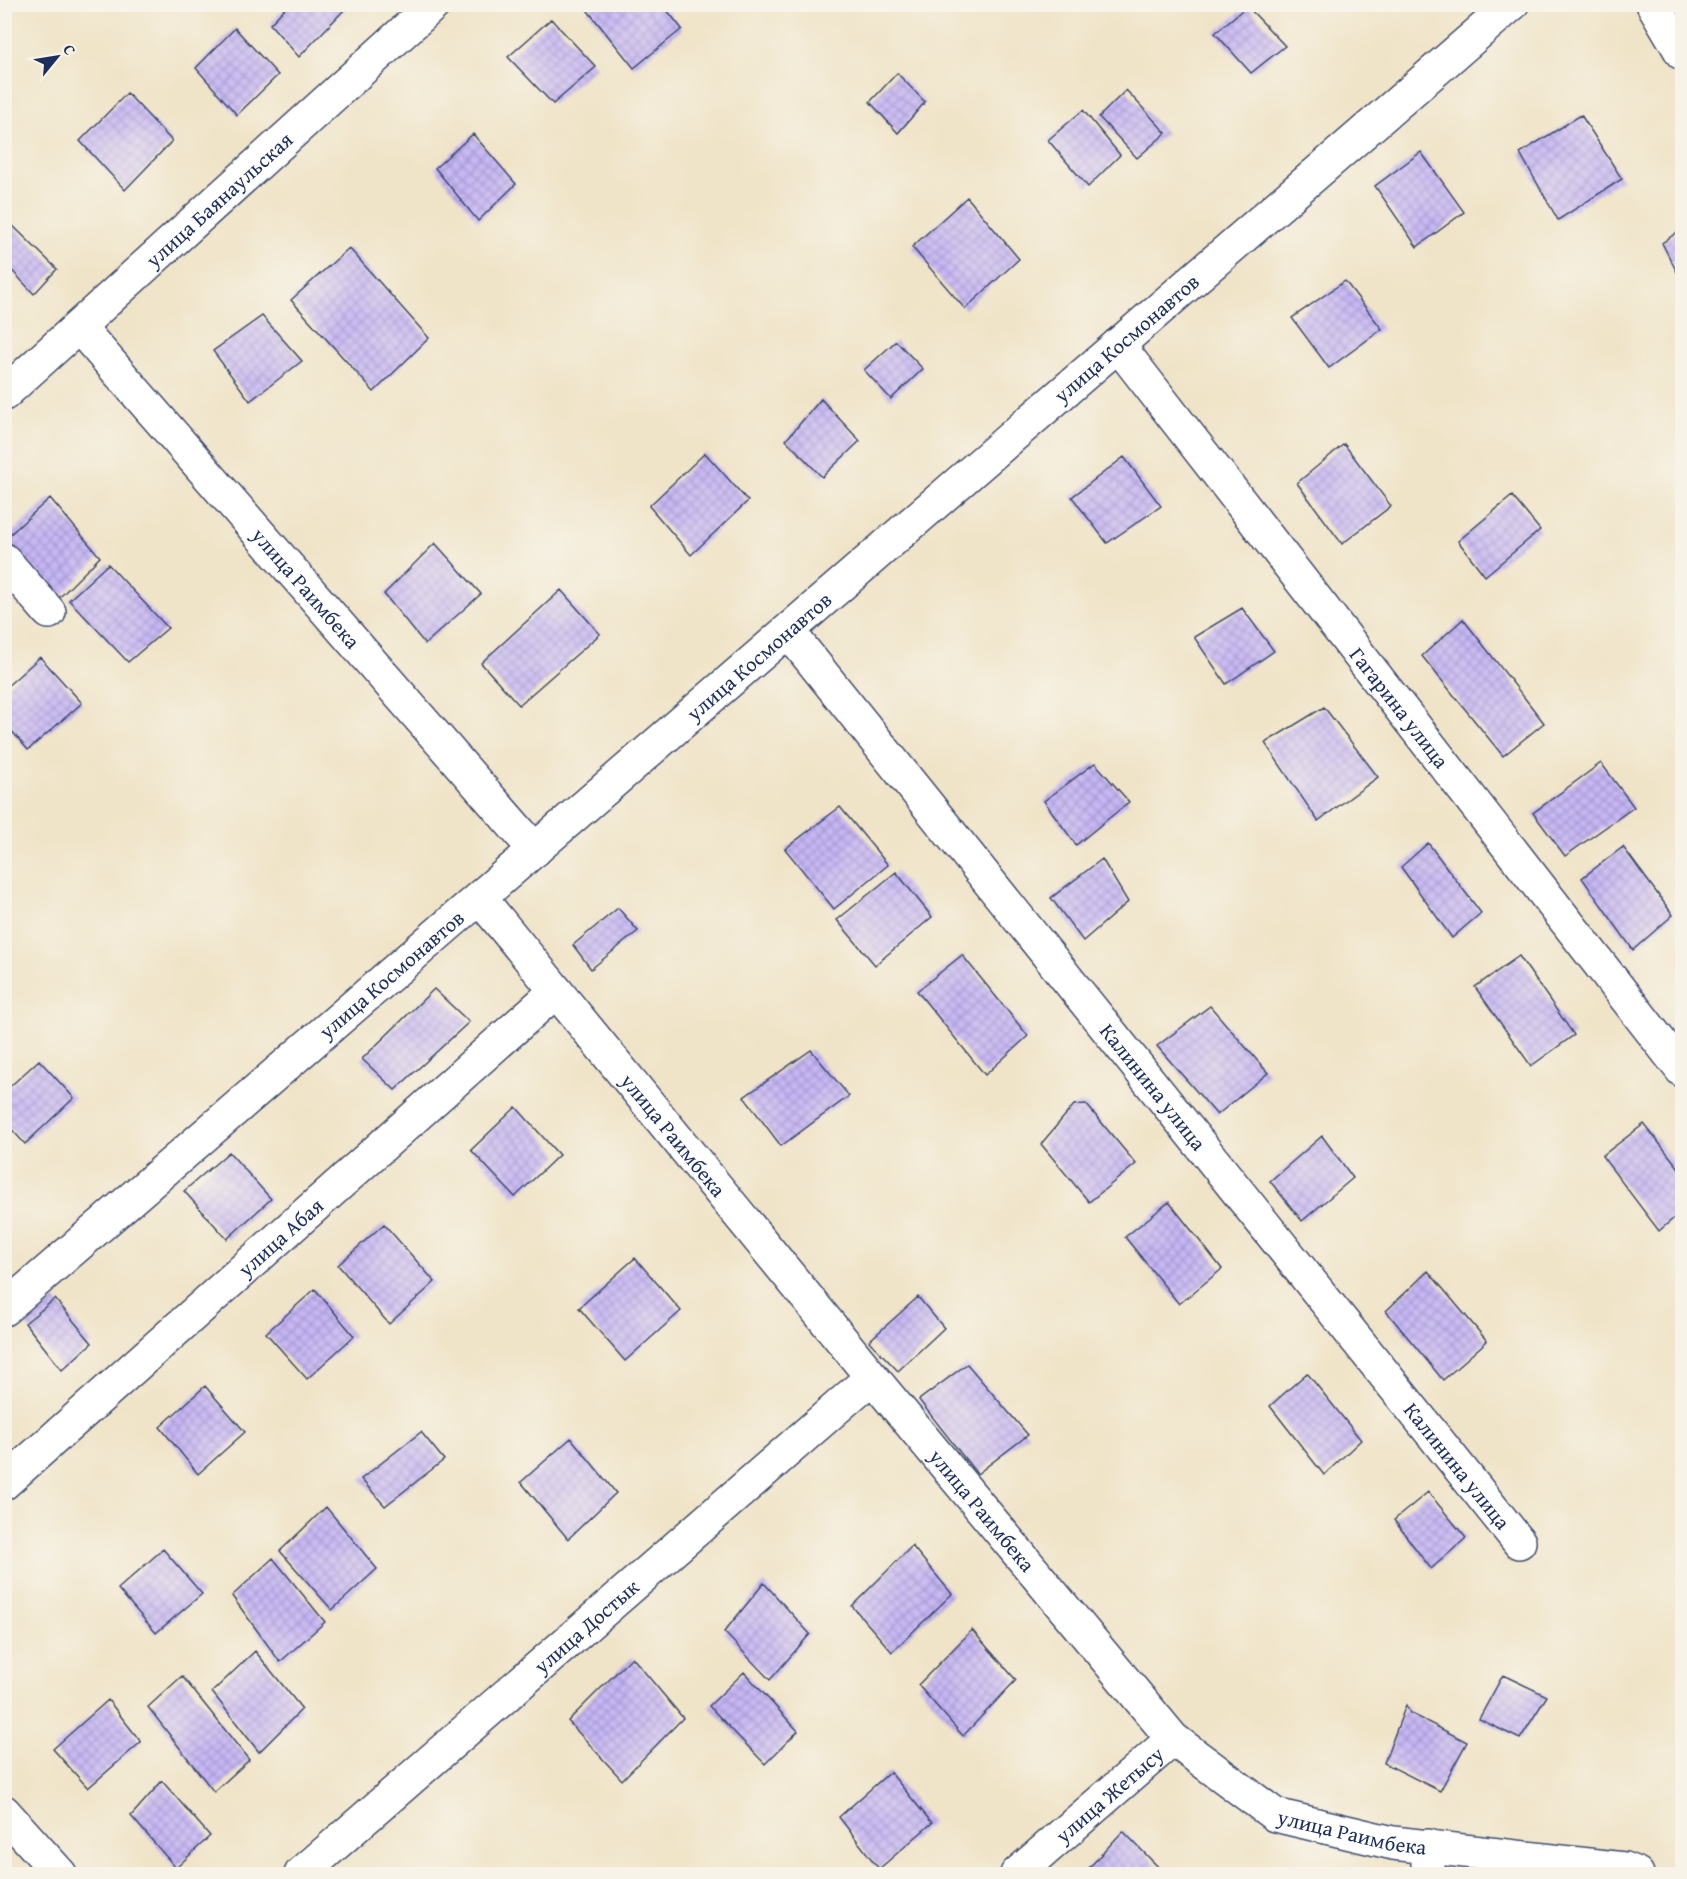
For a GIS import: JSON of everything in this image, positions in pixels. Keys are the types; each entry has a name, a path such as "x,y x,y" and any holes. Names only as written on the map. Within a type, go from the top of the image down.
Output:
{"street":[{"name":"улица Баянаульская","path":"4,394 434,4"},
{"name":"улица Космонавтов","path":"4,1309 1512,4"},
{"path":"1653,4 1683,53"},
{"name":"улица Раимбека","path":"79,327 535,850"},
{"name":"Гагарина улица","path":"1118,345 1683,1070"},
{"path":"4,560 49,612"},
{"name":"Калинина улица","path":"788,631 1519,1542"},
{"name":"улица Раимбека","path":"480,898 872,1377 1173,1739 1275,1815 1393,1843 1428,1860 1624,1869 1637,1875"},
{"name":"улица Абая","path":"4,1483 556,991"},
{"name":"улица Достык","path":"301,1875 872,1377"},
{"name":"улица Жетысу","path":"1017,1875 1173,1739"},
{"path":"4,1812 60,1875"}],"building":[{"path":"289,4 341,4 345,9 299,57 270,24"},
{"path":"595,4 662,4 682,29 634,68 588,11"},
{"path":"1247,6 1285,46 1251,73 1215,33"},
{"path":"551,19 596,67 553,104 508,57"},
{"path":"235,28 278,75 237,115 196,68"},
{"path":"897,73 925,102 898,133 870,102"},
{"path":"1126,90 1166,133 1137,158 1099,117"},
{"path":"127,93 172,141 125,190 80,141"},
{"path":"1083,110 1120,155 1088,187 1048,140"},
{"path":"1581,115 1622,179 1558,220 1520,153"},
{"path":"473,134 516,184 478,221 435,168"},
{"path":"1421,152 1464,212 1417,247 1375,186"},
{"path":"967,197 1019,259 965,309 912,247"},
{"path":"5,218 57,269 34,294 5,263"},
{"path":"1682,229 1682,282 1662,243"},
{"path":"349,248 429,338 374,392 291,300"},
{"path":"1345,281 1382,329 1329,368 1292,318"},
{"path":"262,316 302,361 250,401 213,351"},
{"path":"896,341 923,369 891,399 864,370"},
{"path":"821,399 860,441 822,477 786,440"},
{"path":"1344,444 1391,506 1342,544 1297,483"},
{"path":"705,453 748,501 691,555 649,506"},
{"path":"1124,457 1161,506 1107,543 1072,497"},
{"path":"1512,496 1540,530 1485,576 1458,541"},
{"path":"50,498 100,557 59,598 6,538"},
{"path":"435,543 481,594 425,644 384,594"},
{"path":"108,564 168,628 128,662 69,600"},
{"path":"561,590 600,634 519,705 481,663"},
{"path":"1242,608 1274,651 1226,684 1194,637"},
{"path":"1463,619 1544,723 1503,756 1422,656"},
{"path":"40,657 82,703 28,750 4,722 4,689"},
{"path":"1324,707 1378,777 1318,821 1265,743"},
{"path":"1095,763 1129,802 1076,845 1044,801"},
{"path":"1601,763 1634,807 1565,856 1533,813"},
{"path":"840,807 888,865 834,909 785,849"},
{"path":"1428,843 1481,913 1452,938 1401,867"},
{"path":"1623,847 1673,915 1633,950 1582,878"},
{"path":"1102,859 1128,902 1083,941 1051,898"},
{"path":"896,872 932,917 875,965 837,920"},
{"path":"618,908 638,931 591,969 573,945"},
{"path":"962,955 1028,1036 985,1075 917,991"},
{"path":"1519,956 1574,1035 1531,1066 1475,987"},
{"path":"434,989 469,1022 395,1090 362,1059"},
{"path":"1210,1006 1268,1073 1217,1115 1157,1046"},
{"path":"811,1050 849,1096 781,1146 744,1097"},
{"path":"39,1060 74,1098 25,1144 4,1121 4,1092"},
{"path":"1086,1104 1136,1164 1089,1202 1041,1144 1074,1105"},
{"path":"516,1107 559,1155 515,1197 471,1150"},
{"path":"1644,1124 1682,1172 1682,1211 1659,1231 1602,1156"},
{"path":"1322,1136 1353,1178 1302,1221 1270,1181"},
{"path":"229,1152 271,1199 227,1239 184,1191"},
{"path":"1169,1202 1222,1269 1179,1304 1125,1237"},
{"path":"384,1224 435,1282 389,1324 338,1265"},
{"path":"635,1258 681,1311 625,1361 579,1308"},
{"path":"1428,1271 1487,1341 1443,1380 1386,1311"},
{"path":"315,1289 354,1336 307,1379 266,1333"},
{"path":"918,1297 944,1328 898,1371 869,1341"},
{"path":"55,1299 92,1343 62,1370 25,1323"},
{"path":"967,1364 1028,1435 977,1474 919,1400"},
{"path":"1307,1373 1361,1440 1324,1475 1270,1406"},
{"path":"205,1386 245,1432 198,1474 160,1427"},
{"path":"421,1432 444,1460 385,1506 361,1479"},
{"path":"571,1438 616,1493 568,1539 521,1482"},
{"path":"1428,1492 1466,1538 1431,1569 1394,1520"},
{"path":"326,1507 377,1569 332,1610 280,1551"},
{"path":"912,1546 952,1594 892,1652 852,1606"},
{"path":"163,1549 202,1594 156,1633 118,1589"},
{"path":"273,1558 325,1622 280,1662 232,1596"},
{"path":"764,1583 810,1634 770,1680 724,1632"},
{"path":"972,1630 1016,1680 963,1736 918,1685"},
{"path":"255,1651 302,1709 259,1752 212,1692"},
{"path":"632,1657 683,1718 622,1780 568,1721"},
{"path":"744,1672 798,1731 765,1764 709,1706"},
{"path":"1503,1675 1547,1696 1520,1739 1479,1719"},
{"path":"182,1676 249,1760 214,1792 148,1707"},
{"path":"108,1700 141,1742 88,1788 53,1749"},
{"path":"1406,1705 1410,1713 1467,1742 1440,1791 1384,1763"},
{"path":"890,1772 932,1823 879,1869 839,1817"},
{"path":"162,1781 210,1836 176,1868 131,1816"},
{"path":"1123,1831 1165,1874 1091,1874 1087,1870"}]}
